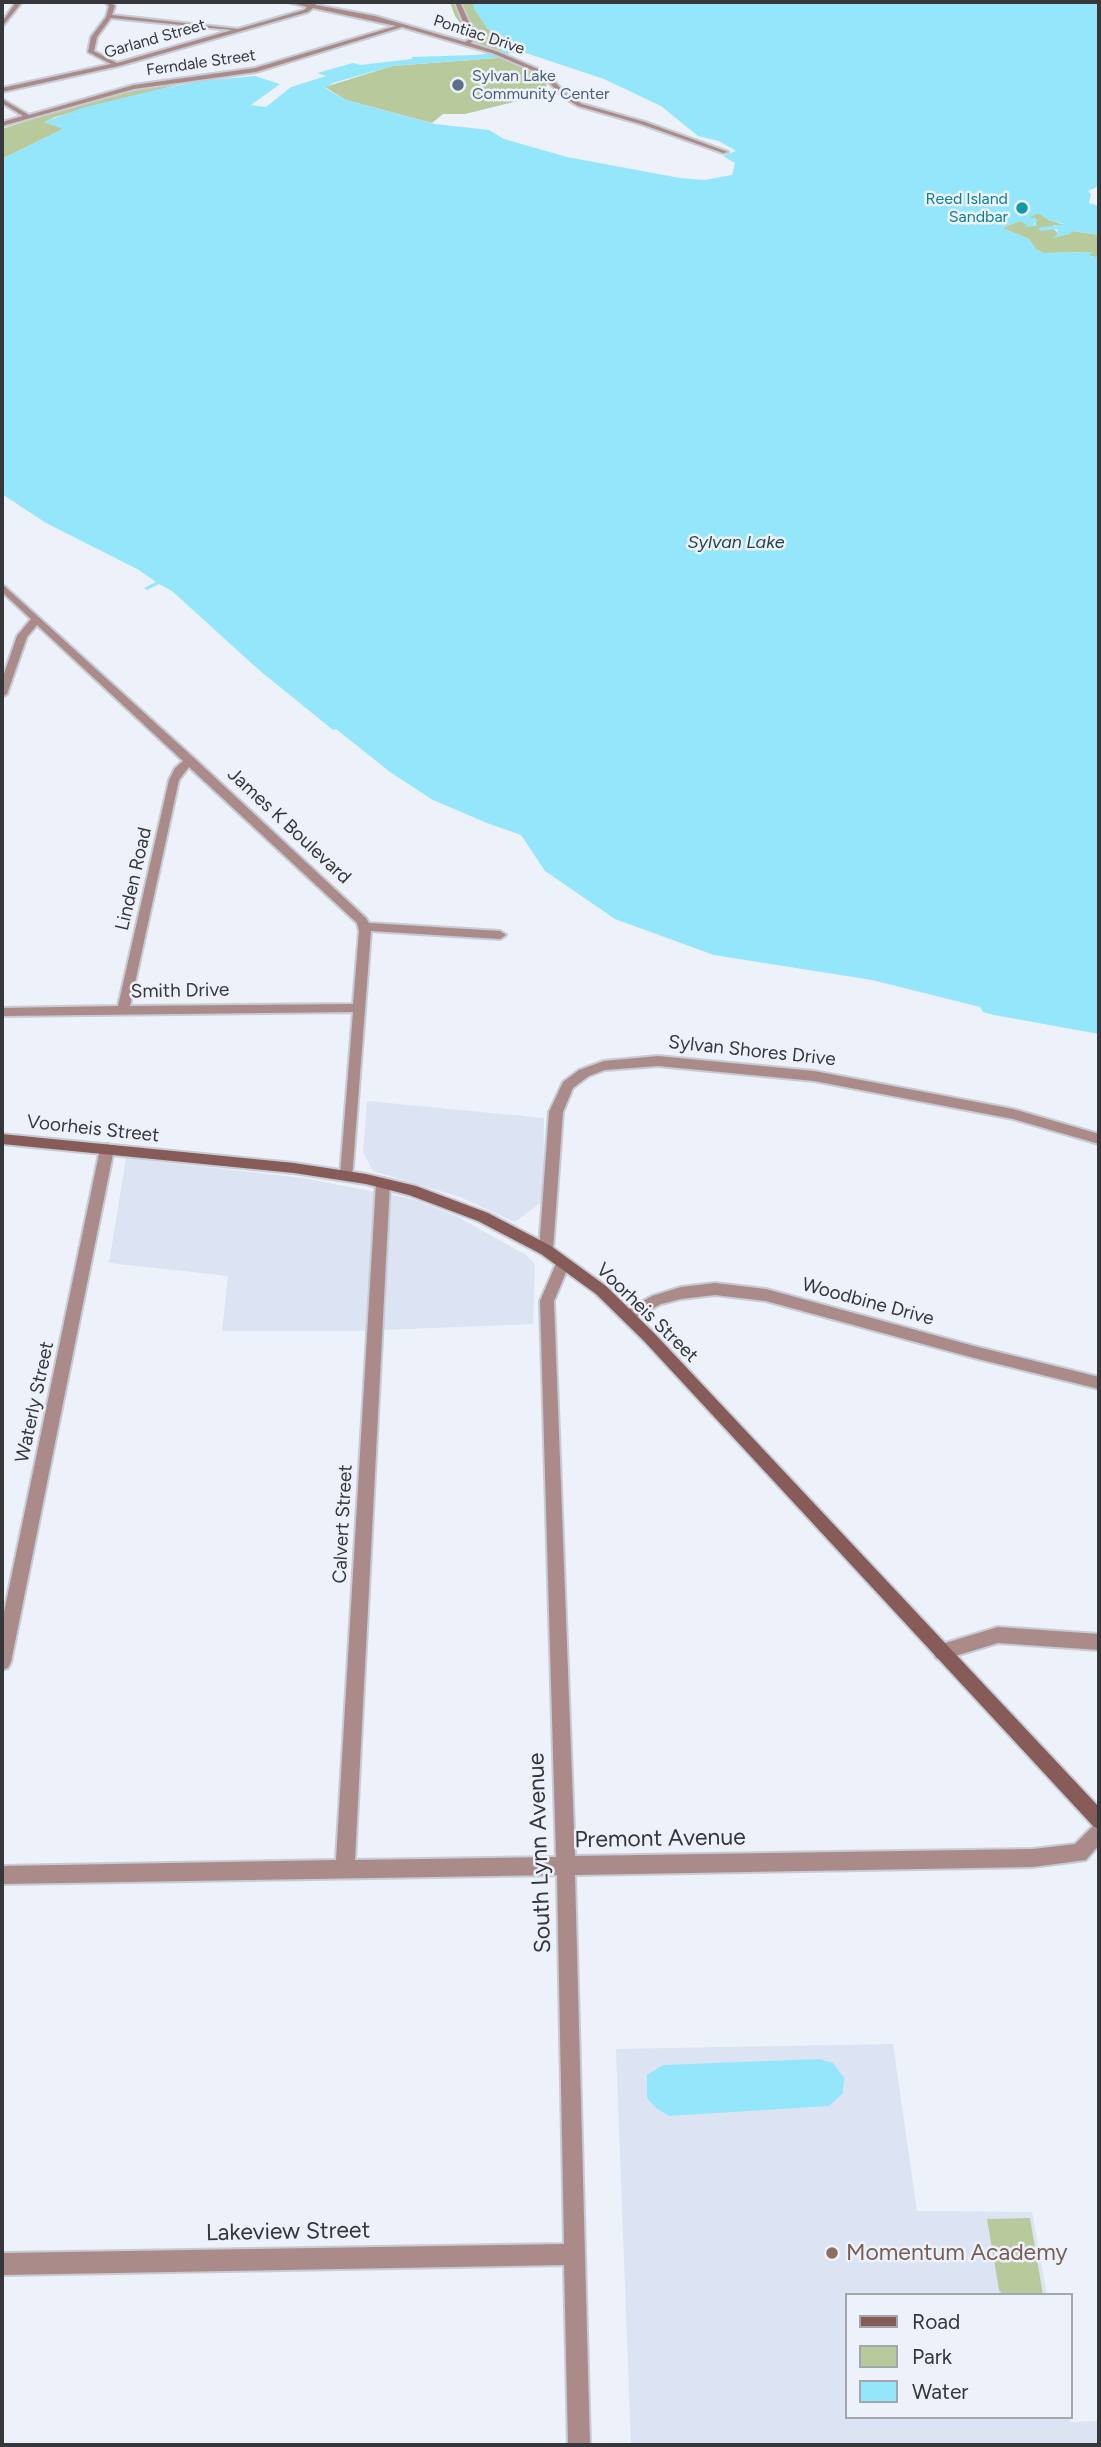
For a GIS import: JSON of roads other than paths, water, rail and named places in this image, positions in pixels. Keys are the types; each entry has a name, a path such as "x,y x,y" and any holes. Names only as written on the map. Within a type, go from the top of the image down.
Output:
{"street":[{"path":"2,25 19,2"},
{"path":"107,2 112,6 109,16 94,37 91,52 117,65"},
{"name":"Pontiac Drive","path":"290,2 315,3 494,52 541,72 565,96 583,106 725,152"},
{"path":"458,2 466,22 478,36 467,43"},
{"name":"Garland Street","path":"2,83 106,60 315,3"},
{"name":"Garland Street","path":"2,90 117,65 307,10 315,3"},
{"path":"109,16 228,26 239,30"},
{"name":"Ferndale Street","path":"2,124 151,84 256,70 402,25"},
{"path":"2,101 27,116"},
{"name":"James K Boulevard","path":"2,587 360,918 365,927"},
{"path":"2,694 22,636 37,619"},
{"name":"Linden Road","path":"123,1010 174,780 179,770 190,760"},
{"path":"347,1175 365,927 500,935"},
{"name":"Smith Drive","path":"2,1012 360,1008"},
{"name":"Sylvan Shores Drive","path":"546,1250 556,1112 568,1085 584,1073 604,1066 659,1061 814,1076 987,1108 1099,1139"},
{"name":"Voorheis Street","path":"2,1139 347,1175 383,1183 483,1217 546,1250 601,1290 628,1316 1099,1820"},
{"name":"Waterly Street","path":"2,1662 107,1149"},
{"name":"Calvert Street","path":"345,1868 383,1183"},
{"name":"South Lynn Avenue","path":"563,1263 547,1301 565,1865 579,2445"},
{"name":"Woodbine Drive","path":"628,1316 657,1300 681,1293 715,1289 766,1294 974,1352 1099,1383"},
{"path":"942,1652 998,1635 1099,1643"},
{"name":"Premont Avenue","path":"2,1875 1033,1858 1079,1853 1099,1832"},
{"name":"Lakeview Street","path":"2,2264 575,2254"}],"water":[{"name":"Sylvan Lake","path":"473,2 1099,2 1099,186 1088,191 1091,194 1089,203 1099,206 1099,235 1073,231 1053,238 1058,233 1057,229 1041,231 1038,228 1064,224 1049,220 1038,213 1029,218 1038,220 1034,224 1038,226 1025,227 1027,225 1020,221 1002,228 1029,239 1036,249 1044,253 1091,252 1093,253 1088,255 1099,258 1099,1034 994,1015 983,1012 980,1007 872,980 714,955 615,919 545,871 521,835 433,800 390,772 336,729 333,730 259,670 172,591 159,584 147,590 144,588 156,582 139,570 46,523 2,494 2,159 63,129 44,122 82,108 155,90 200,81 255,76 280,84 251,105 266,107 291,87 326,76 317,73 353,63 360,65 412,57 475,55 493,53 512,46 487,28 474,9","holes":["523,52 604,79 661,106 698,136 719,141 736,151 723,156 735,163 732,175 704,180 680,178 567,157 504,139 489,130 435,124 346,100 325,88 333,83 392,66 496,58 504,54"]},
{"path":"819,2059 833,2063 844,2078 843,2093 829,2106 669,2116 647,2098 647,2075 663,2065"}],"place":[{"name":"Sylvan Lake Community Center","path":"458,85"},
{"name":"Reed Island Sandbar","path":"1022,208"},
{"name":"Momentum Academy","path":"832,2253"}]}
